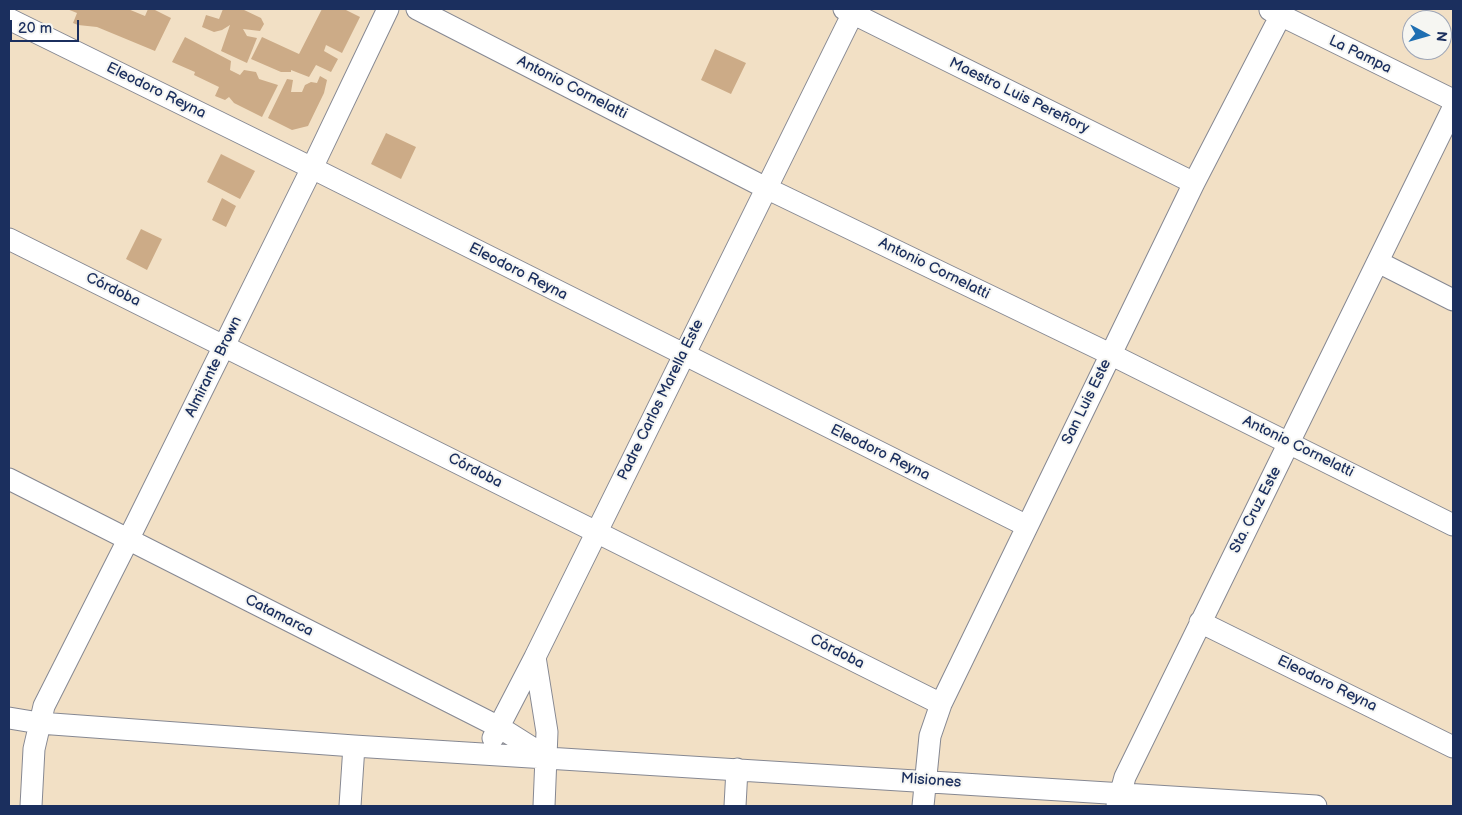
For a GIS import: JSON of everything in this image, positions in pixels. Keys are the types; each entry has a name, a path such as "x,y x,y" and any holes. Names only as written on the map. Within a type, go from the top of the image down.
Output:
{"street":[{"name":"Almirante Brown","path":"31,806 34,749 44,706 312,168 388,9"},
{"name":"Antonio Cornelatti","path":"417,9 766,188 1110,354 1453,525"},
{"name":"Padre Carlos Marella Este","path":"484,754 535,656 684,355 850,10"},
{"name":"Maestro Luis Pereñory","path":"850,10 1194,183"},
{"name":"San Luis Este","path":"923,806 930,736 941,704 1277,11"},
{"name":"La Pampa","path":"1277,11 1453,100"},
{"name":"Eleodoro Reyna","path":"9,19 312,168 1027,526"},
{"name":"Sta. Cruz Este","path":"1118,800 1125,777 1200,622 1290,443 1453,108"},
{"name":"Córdoba","path":"9,239 941,704"},
{"path":"1378,262 1453,300"},
{"name":"Catamarca","path":"9,479 499,727 547,757"},
{"name":"Eleodoro Reyna","path":"1200,622 1453,746"},
{"path":"535,656 547,732 544,806"},
{"name":"Misiones","path":"9,718 39,724 354,746 925,781 1118,800 1316,806"},
{"path":"350,806 354,746"},
{"path":"735,806 737,769"}],"building":[{"path":"67,9 128,9 145,16 148,9 153,9 171,18 155,51 97,27 73,23 77,13"},
{"path":"223,9 242,9 261,18 264,24 260,31 243,29 247,36 257,38 247,63 221,51 230,25 214,32 202,27 206,15 219,19"},
{"path":"322,9 344,9 360,17 342,53 326,45 324,51 338,59 331,72 316,65 309,77 291,70 291,72 281,72 251,59 262,37 299,54"},
{"path":"185,37 231,61 230,70 240,75 244,70 256,72 259,79 278,85 262,117 234,103 229,97 225,100 215,96 219,87 194,75 195,72 172,62"},
{"path":"715,49 746,63 731,94 701,80"},
{"path":"320,76 327,80 324,93 308,126 292,130 268,118 287,79 293,80 291,92 302,92 305,85 311,82 317,83"},
{"path":"386,133 416,147 401,179 371,164"},
{"path":"221,154 255,171 240,199 207,182"},
{"path":"222,198 236,206 226,227 212,220"},
{"path":"141,229 162,239 147,270 126,259"}]}
